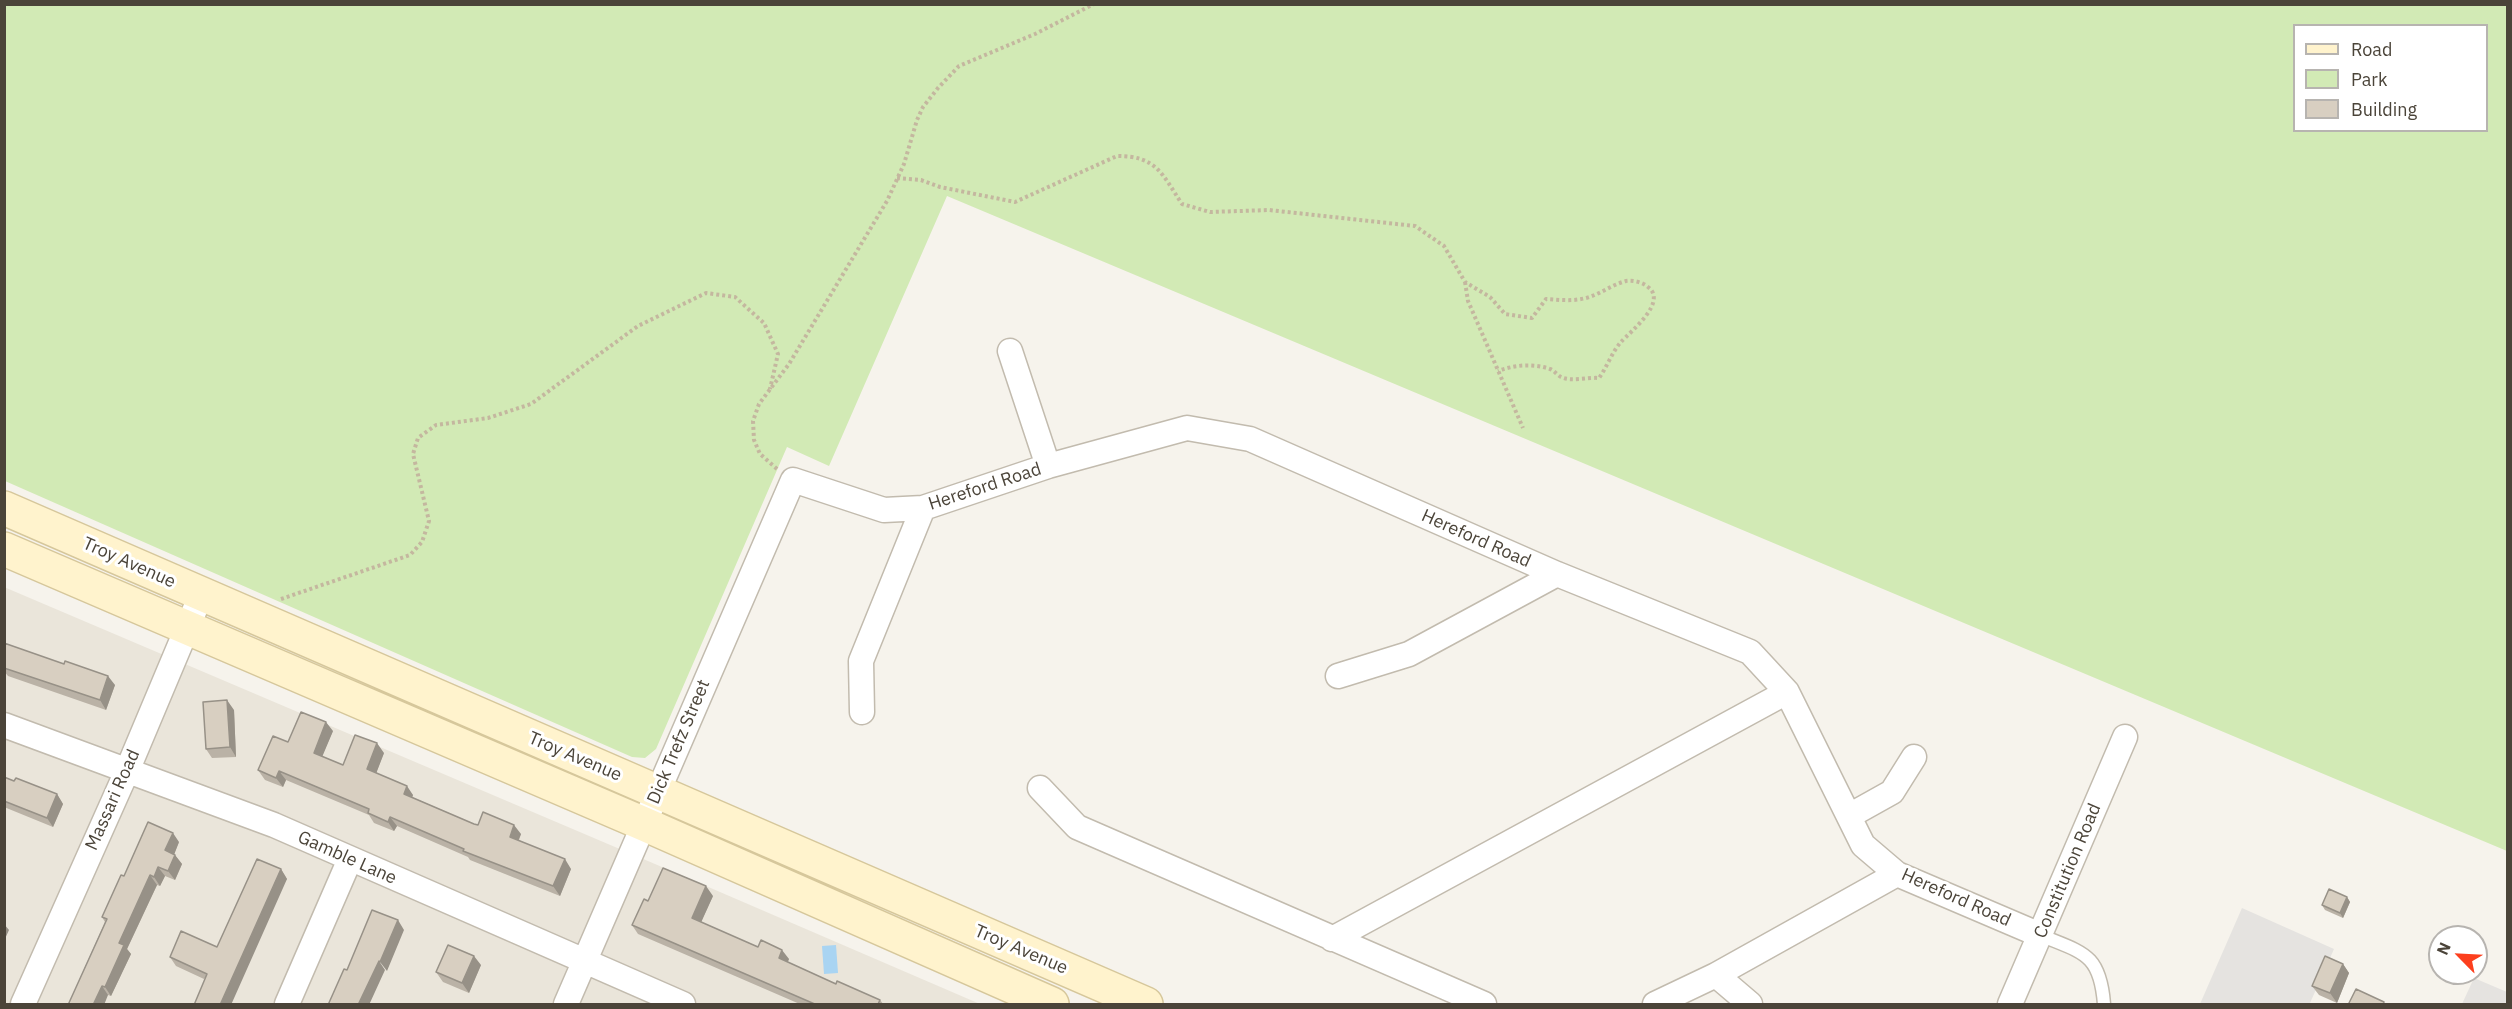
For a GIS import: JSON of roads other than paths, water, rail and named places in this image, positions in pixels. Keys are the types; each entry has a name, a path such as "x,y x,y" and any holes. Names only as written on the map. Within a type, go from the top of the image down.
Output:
{"main road":[{"name":"Troy Avenue","path":"4,508 1146,1005"},
{"name":"Troy Avenue","path":"4,549 644,824 1052,1005"}],"street":[{"path":"1010,351 1048,466"},
{"name":"Hereford Road","path":"794,480 884,510 923,508 1048,466 1187,428 1250,439 1557,574 1750,652 1787,692 1863,845 1897,874 2040,935"},
{"name":"Dick Trefz Street","path":"566,1005 794,480"},
{"path":"862,712 861,661 923,508"},
{"path":"1338,676 1409,654 1557,574"},
{"name":"Massari Road","path":"23,1005 127,771 201,595"},
{"path":"1332,939 1787,692"},
{"name":"Gamble Lane","path":"4,725 274,825 683,1005"},
{"name":"Constitution Road","path":"2010,1005 2125,737"},
{"path":"1849,816 1892,792 1914,757"},
{"path":"1040,788 1077,827 1484,1005"},
{"path":"287,1005 350,859"},
{"path":"1654,1005 1716,975 1897,874"},
{"path":"1716,975 1750,1005"}],"lane":[{"path":"2040,935 2079,951 2090,959 2099,972 2104,1005"}],"water":[{"path":"836,945 838,973 824,974 822,946"}]}
